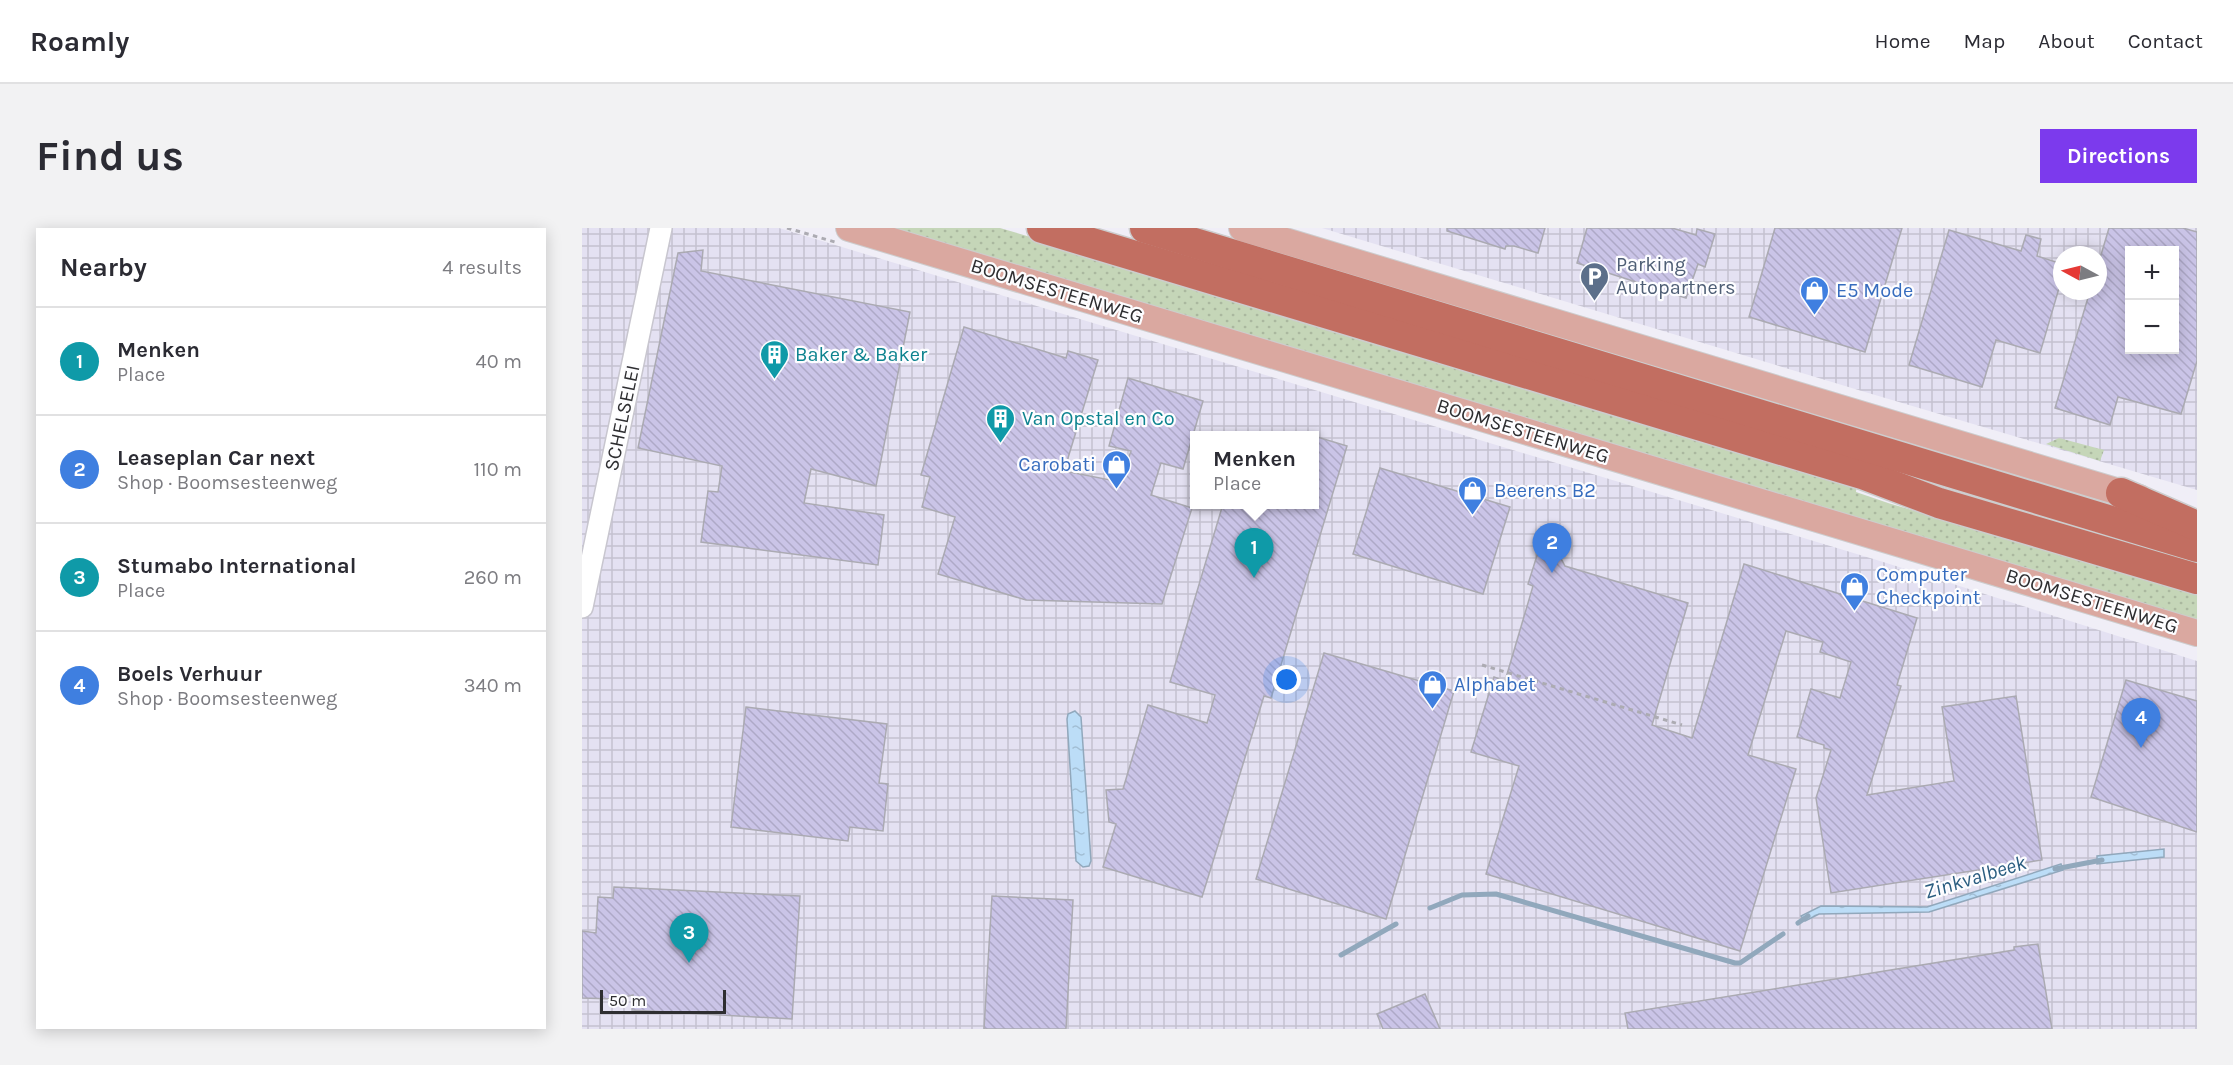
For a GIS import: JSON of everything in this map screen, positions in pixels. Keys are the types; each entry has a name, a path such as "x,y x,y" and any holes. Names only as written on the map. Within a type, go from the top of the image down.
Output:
{"highway":[{"path":"1042,228 1865,475 1939,503 2197,579"},
{"path":"1145,228 2197,547"},
{"path":"2121,493 2197,525"}],"main road":[{"name":"BOOMSESTEENWEG","path":"849,228 2197,633"},
{"path":"1242,228 2197,515"}],"street":[{"name":"SCHELSELEI","path":"582,607 661,228"}],"path":[{"path":"1482,665 1682,725"}],"shaded area":[{"path":"582,228 779,228 1880,561 2197,661 2197,1029 582,1029"},
{"path":"1322,228 2197,228 2197,490 1865,392"}],"green space":[{"path":"880,228 1000,228 1857,482 1856,492 1888,503 2197,594 2197,625"},
{"path":"1176,228 1200,228 2184,524 2182,530"},
{"path":"2059,438 2104,450 2100,461 2046,444"}],"water":[{"path":"1075,711 1081,717 1091,861 1089,866 1083,867 1076,861 1067,719 1068,714"},
{"path":"2164,849 2164,857 2097,864 2097,856"},
{"path":"2061,864 2063,870 1929,912 1819,914 1805,921 1801,916 1821,906 1927,907"}],"building":[{"path":"1447,228 1545,228 1538,253 1514,246 1506,246 1505,249 1447,231"},
{"path":"1587,228 1672,228 1696,235 1697,229 1715,234 1705,267 1698,264 1686,298 1577,263"},
{"path":"1775,228 1902,228 1865,352 1749,317"},
{"path":"2109,228 2183,228 2197,232 2197,361 2181,414 2118,397 2110,425 2055,408 2087,300 2107,300 2107,246 2104,246"},
{"path":"1949,230 2021,251 2026,235 2041,239 2037,256 2053,261 2053,300 2056,300 2040,353 1996,340 1982,387 1909,365"},
{"name":"Baker & Baker","path":"703,250 701,271 910,312 876,486 811,469 804,503 884,515 878,565 701,542 708,491 718,492 722,466 638,448 678,253"},
{"path":"964,327 1066,358 1068,351 1098,360 1064,471 1120,482 1131,451 1109,446 1128,378 1203,401 1194,431 1190,431 1190,445 1183,469 1161,463 1151,495 1192,509 1162,604 1026,600 938,574 955,517 922,507 930,477 921,475"},
{"path":"1319,438 1347,446 1271,698 1264,696 1202,897 1103,867 1116,824 1109,822 1106,790 1123,789 1148,705 1207,723 1215,695 1170,682 1222,509 1319,509"},
{"path":"1380,468 1510,507 1483,594 1353,554"},
{"path":"1540,546 1557,551 1565,566 1688,603 1652,725 1692,738 1744,564 1917,618 1897,685 1901,686 1867,795 1954,781 1942,707 2016,696 2042,860 1831,893 1816,798 1831,750 1824,748 1824,745 1797,737 1811,689 1840,698 1851,662 1820,652 1823,642 1786,631 1748,755 1796,769 1740,951 1486,874 1519,766 1471,752 1494,677 1505,681 1533,586 1528,584"},
{"path":"1324,653 1454,691 1386,919 1256,879"},
{"path":"2126,680 2197,701 2197,832 2091,797"},
{"path":"746,707 887,724 879,783 888,784 883,831 850,827 848,841 731,827"},
{"path":"614,887 800,896 792,1019 632,1010 633,995 615,999 582,998 582,931 596,933 598,897 613,898"},
{"path":"992,896 1073,900 1066,1029 984,1029"},
{"path":"2038,944 2052,1029 1628,1029 1625,1013 2014,950 2014,947"},
{"path":"1425,994 1440,1029 1383,1029 1377,1014"}],"waterway":[{"name":"Zinkvalbeek","path":"2055,869 2102,860"},
{"name":"Zinkvalbeek","path":"1430,908 1462,895 1496,894 1735,963 1740,963 1783,934"},
{"name":"Zinkvalbeek","path":"1798,923 1808,916"},
{"name":"Zinkvalbeek","path":"1341,955 1396,924"}],"place":[{"name":"Parking Autopartners","path":"1595,302"},
{"name":"E5 Mode","path":"1815,316"},
{"name":"Baker & Baker","path":"774,380"},
{"name":"Van Opstal en Co","path":"1001,444"},
{"name":"Carobati","path":"1117,490"},
{"name":"Beerens B2","path":"1473,516"},
{"name":"Leaseplan Car next","path":"1552,573"},
{"name":"Menken","path":"1254,578"},
{"name":"Computer Checkpoint","path":"1855,612"},
{"name":"Alphabet","path":"1433,710"},
{"name":"Boels Verhuur","path":"2141,748"},
{"name":"Stumabo International","path":"689,963"}]}
